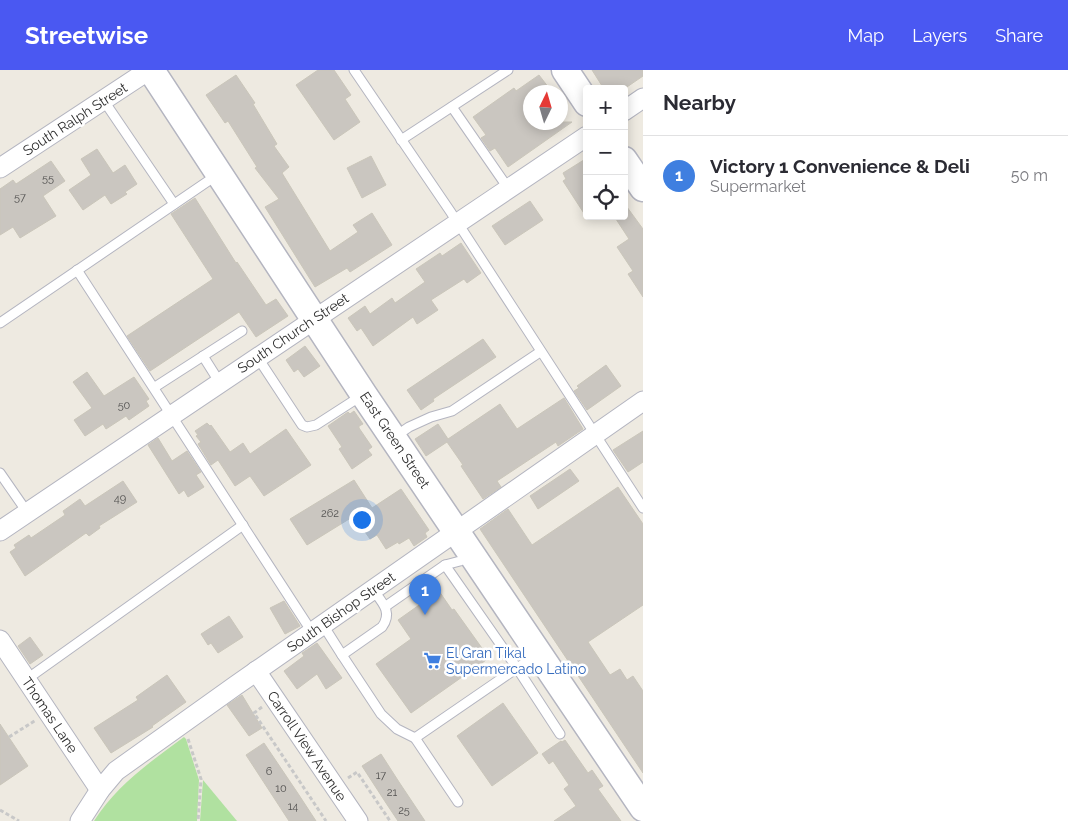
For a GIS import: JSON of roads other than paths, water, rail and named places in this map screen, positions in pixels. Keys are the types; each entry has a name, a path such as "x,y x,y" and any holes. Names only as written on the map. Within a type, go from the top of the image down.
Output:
{"street":[{"name":"South Ralph Street","path":"0,168 150,70"},
{"name":"East Green Street","path":"150,70 364,395 643,808"},
{"path":"565,70 583,97"},
{"path":"628,108 643,98"},
{"name":"South Church Street","path":"0,531 583,139"},
{"path":"628,166 643,188"},
{"name":"South Bishop Street","path":"80,821 100,790 116,771 256,670 594,434 643,402"},
{"name":"Thomas Lane","path":"0,640 100,790"},
{"name":"Carroll View Avenue","path":"256,670 358,821"}],"lane":[{"path":"354,70 457,223 643,508"},
{"path":"401,140 508,70"},
{"path":"104,101 174,204"},
{"path":"452,107 508,188"},
{"path":"0,323 219,173"},
{"path":"77,270 243,525 317,628 342,655 381,714 397,729 416,738 458,802"},
{"path":"155,388 242,331"},
{"path":"393,437 431,417 452,411 540,352"},
{"path":"203,356 220,383"},
{"path":"258,358 298,422 307,427 316,425 364,395"},
{"path":"0,473 27,512"},
{"path":"26,679 243,525"},
{"path":"386,606 445,565 460,561 471,553"},
{"path":"445,565 517,668 560,734"},
{"path":"342,655 382,626 387,617 386,606 373,590"},
{"path":"416,738 539,653"}],"place":[{"name":"Victory 1 Convenience & Deli","path":"425,615"},
{"name":"El Gran Tikal Supermercado Latino","path":"432,661"}]}
